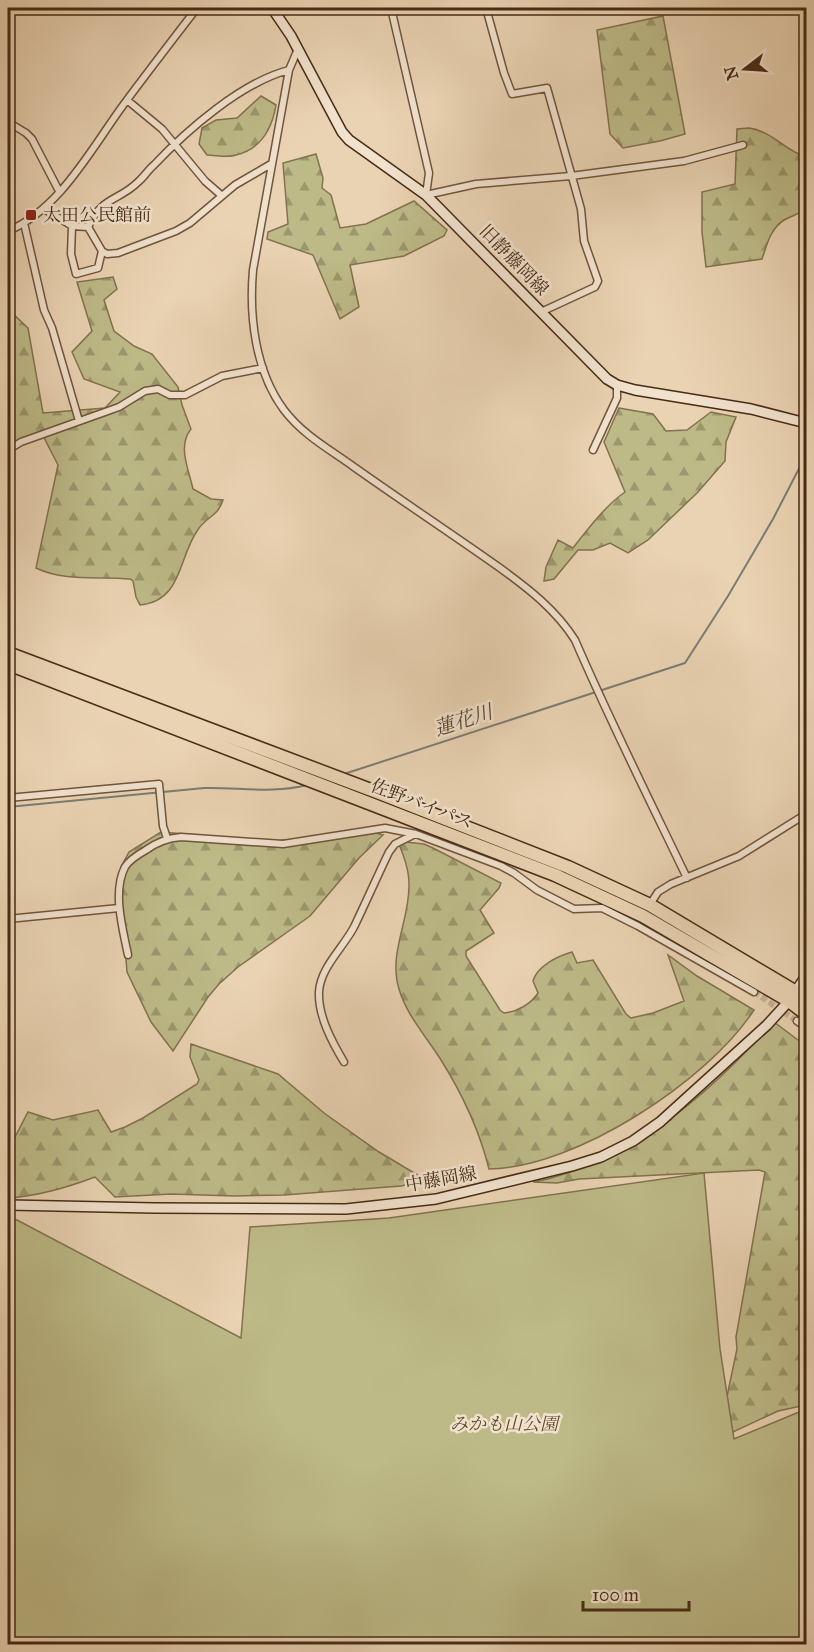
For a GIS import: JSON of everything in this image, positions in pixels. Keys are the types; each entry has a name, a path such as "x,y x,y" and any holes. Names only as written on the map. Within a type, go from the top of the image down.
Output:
{"highway":[{"name":"佐野バイパス","path":"8,653 568,867 650,905 792,996 802,1018"},
{"name":"佐野バイパス","path":"8,664 555,875 640,921 792,996 807,998"}],"main road":[{"name":"旧静藤岡線","path":"272,8 298,49 342,132 349,140 426,195 607,379 617,385 635,390 751,410 807,423"},
{"name":"中藤岡線","path":"8,1205 154,1209 346,1209 436,1199 572,1166 601,1157 633,1141 660,1122 767,1025 807,976"}],"street":[{"path":"8,231 44,209 80,166 197,8"},
{"path":"391,8 429,173 426,195 486,182 571,176 684,161 743,146"},
{"path":"486,8 512,94 547,88 580,209 584,240 598,281 595,287 541,312"},
{"path":"298,49 289,70 256,244 251,294 256,343 263,368 283,409 315,441 464,542 550,607 564,623 575,640 626,749 640,785 687,878"},
{"path":"88,227 92,218 104,204 116,195 131,189 176,144 217,109 271,75 289,70"},
{"path":"127,100 162,129 205,181 221,195"},
{"path":"8,122 33,139 59,191"},
{"path":"88,227 102,251 107,254 118,254 176,231 199,216 221,195 271,164"},
{"path":"44,209 72,226 88,227"},
{"path":"24,223 44,310 52,328 79,421"},
{"path":"72,226 71,254 76,274 98,268 102,251"},
{"path":"8,450 21,442 118,407 145,392 158,389 170,395 185,395 222,376 263,368"},
{"path":"593,450 617,398 617,385"},
{"path":"8,798 159,784 163,826 167,838"},
{"path":"640,921 658,892 739,856 807,814"},
{"path":"128,955 120,908 120,893 125,867 136,856 167,838 283,844 385,828 416,834 501,866 537,890 574,909 602,908 640,921 754,992"},
{"path":"344,1062 331,1039 320,1006 320,988 326,971 353,929 389,852 396,844 416,834"},
{"path":"8,920 120,908"},
{"path":"802,1018 807,1027"}],"green space":[{"path":"663,16 685,134 623,148 610,134 597,30"},
{"path":"261,96 276,105 272,122 259,143 233,156 207,155 199,144 202,128 216,120 237,118"},
{"path":"749,128 765,133 806,157 806,209 784,220 775,228 762,259 706,267 702,232 702,192 735,184 737,129"},
{"path":"316,154 323,178 322,188 331,195 340,228 366,224 414,201 447,230 444,236 404,256 350,265 359,307 340,319 313,255 267,239 268,232 288,224 283,163"},
{"path":"113,277 117,289 104,300 114,331 134,346 152,354 178,387 191,429 184,450 193,489 211,499 223,500 215,514 197,531 177,577 164,596 154,602 140,605 133,581 130,579 70,577 36,568 58,465 41,432 8,444 8,309 28,328 43,413 105,408 120,392 84,379 72,352 92,331 77,282"},
{"path":"619,408 653,414 666,431 687,430 711,412 736,417 726,442 725,461 698,492 648,540 628,553 610,543 593,550 578,550 554,579 544,581 546,567 558,540 573,548 604,511 625,492 604,442"},
{"path":"161,832 274,841 372,832 383,835 359,858 310,916 238,967 219,984 173,1051 151,1022 127,972 120,883 121,867 129,852"},
{"path":"406,842 424,844 501,883 480,910 494,933 466,951 466,956 504,1013 519,1009 532,1001 538,993 533,981 543,966 572,952 577,963 593,960 626,1014 631,1018 653,1013 684,1001 668,955 697,976 754,1010 733,1037 705,1065 673,1091 636,1116 599,1137 560,1154 523,1165 489,1169 475,1126 463,1099 441,1060 412,1017 399,989 396,962 409,884 399,844"},
{"path":"774,1022 806,1046 806,1124 803,1127 806,1134 806,1405 778,1411 718,1439 737,1349 736,1337 765,1172 759,1170 579,1179 557,1183 533,1182 584,1167 646,1136 674,1116 726,1072"},
{"path":"191,1044 278,1074 324,1113 379,1152 426,1180 401,1186 284,1195 171,1194 115,1197 95,1177 52,1191 8,1198 8,1146 28,1112 53,1120 98,1110 111,1132 125,1127 197,1084 199,1080 190,1057"},
{"name":"みかも山公園","path":"704,1173 720,1349 734,1439 799,1412 806,1413 806,1644 8,1644 8,1219 17,1220 241,1338 250,1227 389,1218"}],"waterway":[{"name":"蓮花川","path":"344,774 685,663 773,519 806,455"},
{"name":"蓮花川","path":"8,807 204,788 268,790 307,785"}],"tunnel":[{"path":"754,992 797,1021"}],"place":[{"name":"太田公民館前","path":"31,215"}]}
